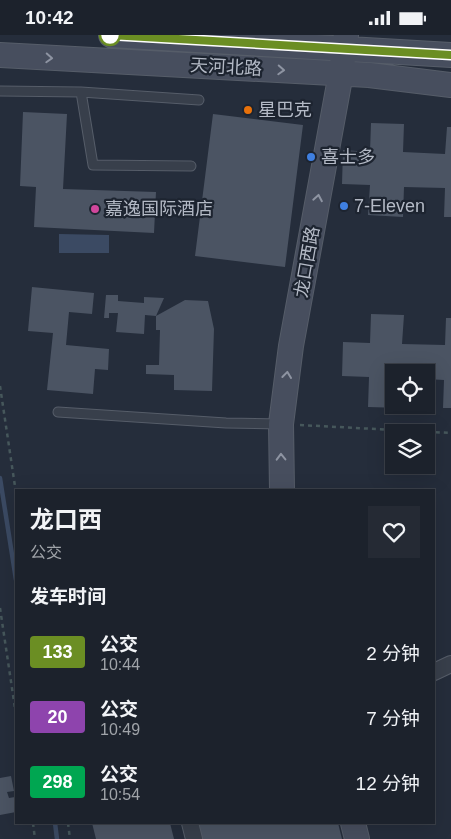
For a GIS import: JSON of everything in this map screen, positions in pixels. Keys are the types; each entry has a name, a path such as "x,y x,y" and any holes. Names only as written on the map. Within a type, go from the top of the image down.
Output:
{"main road":[{"name":"天河北路","path":"111,35 345,42 451,55"},
{"name":"龙口西路","path":"282,489 281,423 291,346 345,42"},
{"name":"天河北路","path":"0,55 340,73 451,85"},
{"path":"353,824 357,839"}],"street":[{"path":"435,672 451,664"},
{"path":"190,824 194,839"}],"lane":[{"path":"0,91 81,92 199,100"},
{"path":"81,92 93,165 192,166"},
{"path":"58,412 226,423 281,423"}],"path":[{"path":"0,386 15,489"},
{"path":"281,423 451,433"},
{"path":"0,608 15,708"},
{"path":"33,824 35,839"},
{"path":"68,824 70,839"}],"water":[{"path":"59,234 109,235 109,253 59,253"}],"building":[{"name":"嘉逸国际酒店","path":"23,112 67,114 63,189 156,192 154,233 34,227 36,187 20,186"},
{"path":"213,114 303,125 285,267 195,256"},
{"path":"371,123 404,124 403,152 445,154 447,127 451,127 451,217 444,217 445,188 404,187 403,217 368,215 370,185 342,184 343,150 370,152"},
{"path":"32,287 94,293 92,314 69,312 66,345 109,349 108,370 95,369 93,394 47,390 53,333 28,331"},
{"path":"106,295 118,295 118,301 144,303 144,297 164,298 156,316 145,315 144,334 116,332 118,313 109,313 109,318 104,318"},
{"path":"185,300 208,301 214,329 212,391 174,390 174,375 146,374 146,365 159,365 160,330 156,330 156,316"},
{"path":"371,314 404,315 402,344 445,345 446,318 451,318 451,408 443,408 444,380 435,380 435,364 385,364 385,408 368,407 369,377 342,376 343,342 370,343"},
{"path":"11,776 14,791 7,792 9,798 15,797 15,812 0,815 0,778"},
{"path":"92,824 170,824 174,839 96,839"},
{"path":"196,824 338,824 342,839 200,839"}],"waterway":[{"path":"0,478 15,574"},
{"path":"55,824 57,839"}],"bus line":[{"name":"133","path":"110,35 451,55"}],"place":[{"name":"星巴克","path":"248,110"},
{"name":"喜士多","path":"311,157"},
{"name":"7-Eleven","path":"344,206"},
{"name":"嘉逸国际酒店","path":"95,209"}]}
